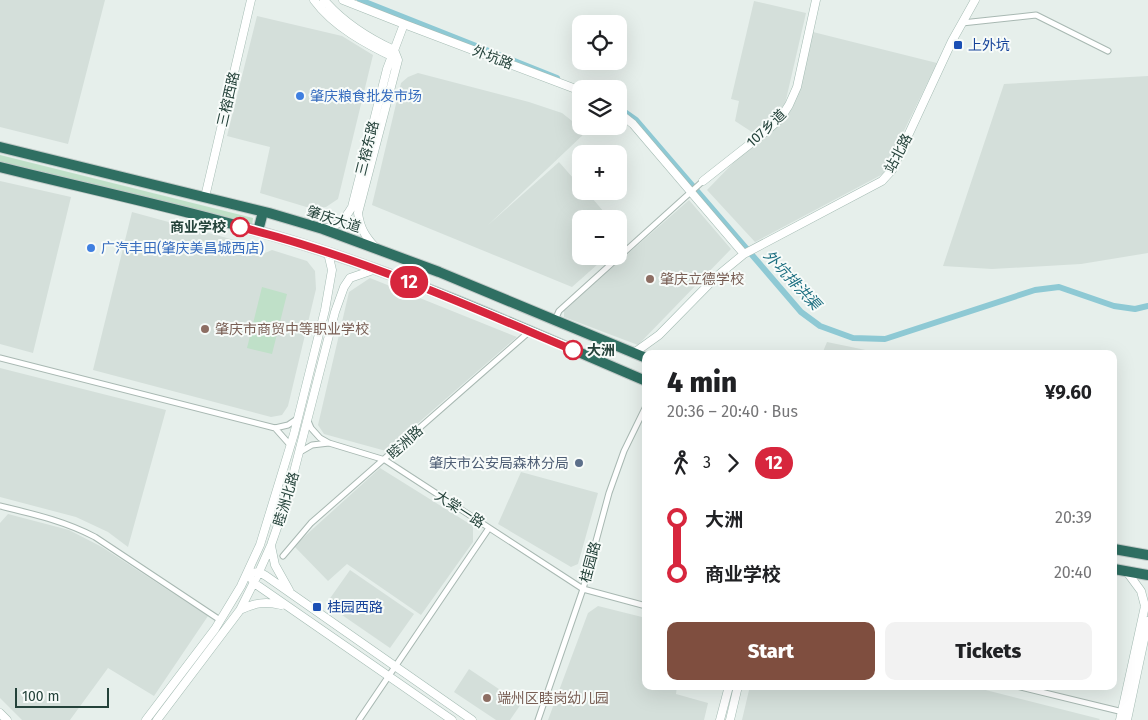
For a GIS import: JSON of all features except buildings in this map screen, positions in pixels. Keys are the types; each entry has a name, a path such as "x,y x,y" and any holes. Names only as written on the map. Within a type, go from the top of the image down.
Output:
{"highway":[{"name":"肇庆大道","path":"0,147 263,212 322,229 375,247 642,356"},
{"path":"0,167 258,231 328,253 433,290 642,379"},
{"path":"258,231 263,212"},
{"path":"1117,550 1148,555"},
{"path":"1117,570 1148,575"}],"street":[{"name":"三榕西路","path":"205,198 251,0"},
{"path":"314,0 319,7 354,36 395,56"},
{"path":"324,0 358,30 395,56"},
{"name":"外坑路","path":"343,0 362,5 404,24 572,88"},
{"name":"107乡道","path":"703,181 764,133 780,118 789,105 797,87 816,0"},
{"name":"站北路","path":"744,254 882,181 892,170 952,41 975,0"},
{"path":"962,23 1036,15 1108,50"},
{"path":"395,56 404,24"},
{"name":"三榕东路","path":"322,229 337,225 346,218 352,207 395,56"},
{"name":"三榕东路","path":"375,247 363,233 359,224 358,213 395,56"},
{"path":"627,119 744,254 716,277 659,335 634,353"},
{"path":"554,321 559,311 703,181"},
{"name":"睦洲北路","path":"146,720 220,620 248,573 268,520 298,419 325,310 332,270 328,253"},
{"name":"睦洲北路","path":"157,720 240,610 254,583 271,546 287,499 344,287 350,278 376,270"},
{"path":"325,310 332,294 337,297 334,309 336,312"},
{"name":"睦洲路","path":"283,556 311,523 530,331"},
{"path":"0,358 275,428 288,425 298,419"},
{"name":"桂园路","path":"538,720 583,589 609,493 624,451 642,414"},
{"path":"308,421 314,433 329,443"},
{"path":"275,428 291,446"},
{"path":"300,452 312,445 329,443"},
{"name":"大棠一路","path":"329,443 385,460 583,589 642,605"},
{"path":"0,506 79,528 220,620"},
{"path":"359,720 489,528"},
{"path":"271,546 275,565 292,594"},
{"path":"452,720 254,583 248,573 259,572 472,720"},
{"path":"1124,716 1145,606 1142,590 1126,572"},
{"path":"240,610 258,602 286,606"},
{"path":"1124,716 1148,621"},
{"path":"720,720 728,690"},
{"path":"730,720 737,690"},
{"path":"1030,690 1124,716"},
{"path":"0,713 7,720"}],"shaded area":[{"path":"0,0 105,0 68,144 0,127"},
{"path":"754,1 806,13 785,104 755,134 735,121 739,101 731,99"},
{"name":"肇庆粮食批发市场","path":"257,16 342,36 373,55 338,199 326,207 313,209 260,193 270,147 227,136"},
{"path":"813,32 937,63 883,174 755,242 707,190 789,105"},
{"path":"418,73 529,102 562,113 572,121 572,135 583,135 487,226 559,162 572,177 572,200 594,200 602,210 572,210 572,265 597,265 572,287 372,205 401,83 408,77"},
{"path":"1148,76 1148,253 1081,264 992,269 943,266 1004,84"},
{"path":"0,181 71,197 33,353 0,344"},
{"name":"肇庆立德学校","path":"689,200 731,249 638,345 564,317 564,310 615,265 627,265 627,255"},
{"name":"肇庆市商贸中等职业学校","path":"132,212 238,241 241,248 260,255 272,250 307,261 315,271 316,289 288,406 282,415 271,417 93,370"},
{"path":"370,278 517,337 386,451 324,434 318,425 349,292"},
{"path":"827,342 866,350 824,350"},
{"path":"0,368 166,410 128,547 108,532 76,517 0,497"},
{"path":"380,468 473,526 473,542 421,615 347,564 328,581 294,546"},
{"path":"521,472 598,493 578,564 571,567 498,524"},
{"path":"8,514 69,530 102,547 208,616 154,696 108,668 70,720 22,720 0,698 0,523"},
{"path":"350,570 414,614 390,648 326,604"},
{"path":"598,606 642,617 642,690 676,690 676,694 708,703 704,720 548,720 588,613"},
{"name":"端州区睦岗幼儿园","path":"469,669 521,704 510,720 496,720 454,692"},
{"path":"749,690 986,690 1100,719 1099,720 742,720"}],"green space":[{"path":"0,155 253,218 252,226 0,164"},
{"path":"262,287 287,294 272,354 247,348"}],"waterway":[{"name":"外坑排洪渠","path":"360,0 557,78"},
{"name":"外坑排洪渠","path":"627,114 636,120 801,312 820,326 853,338 885,339 1035,290 1059,287 1114,306 1135,309 1148,306"}],"bus line":[{"name":"12","path":"240,227 263,232 328,253 433,290 573,350"}],"place":[{"name":"上外坑","path":"958,45"},
{"name":"肇庆粮食批发市场","path":"300,96"},
{"name":"商业学校","path":"240,227"},
{"name":"广汽丰田(肇庆美昌城西店)","path":"91,248"},
{"name":"肇庆立德学校","path":"650,279"},
{"name":"肇庆市商贸中等职业学校","path":"205,329"},
{"name":"大洲","path":"573,350"},
{"name":"肇庆市公安局森林分局","path":"579,463"},
{"name":"桂园西路","path":"317,607"},
{"name":"端州区睦岗幼儿园","path":"487,698"}]}
